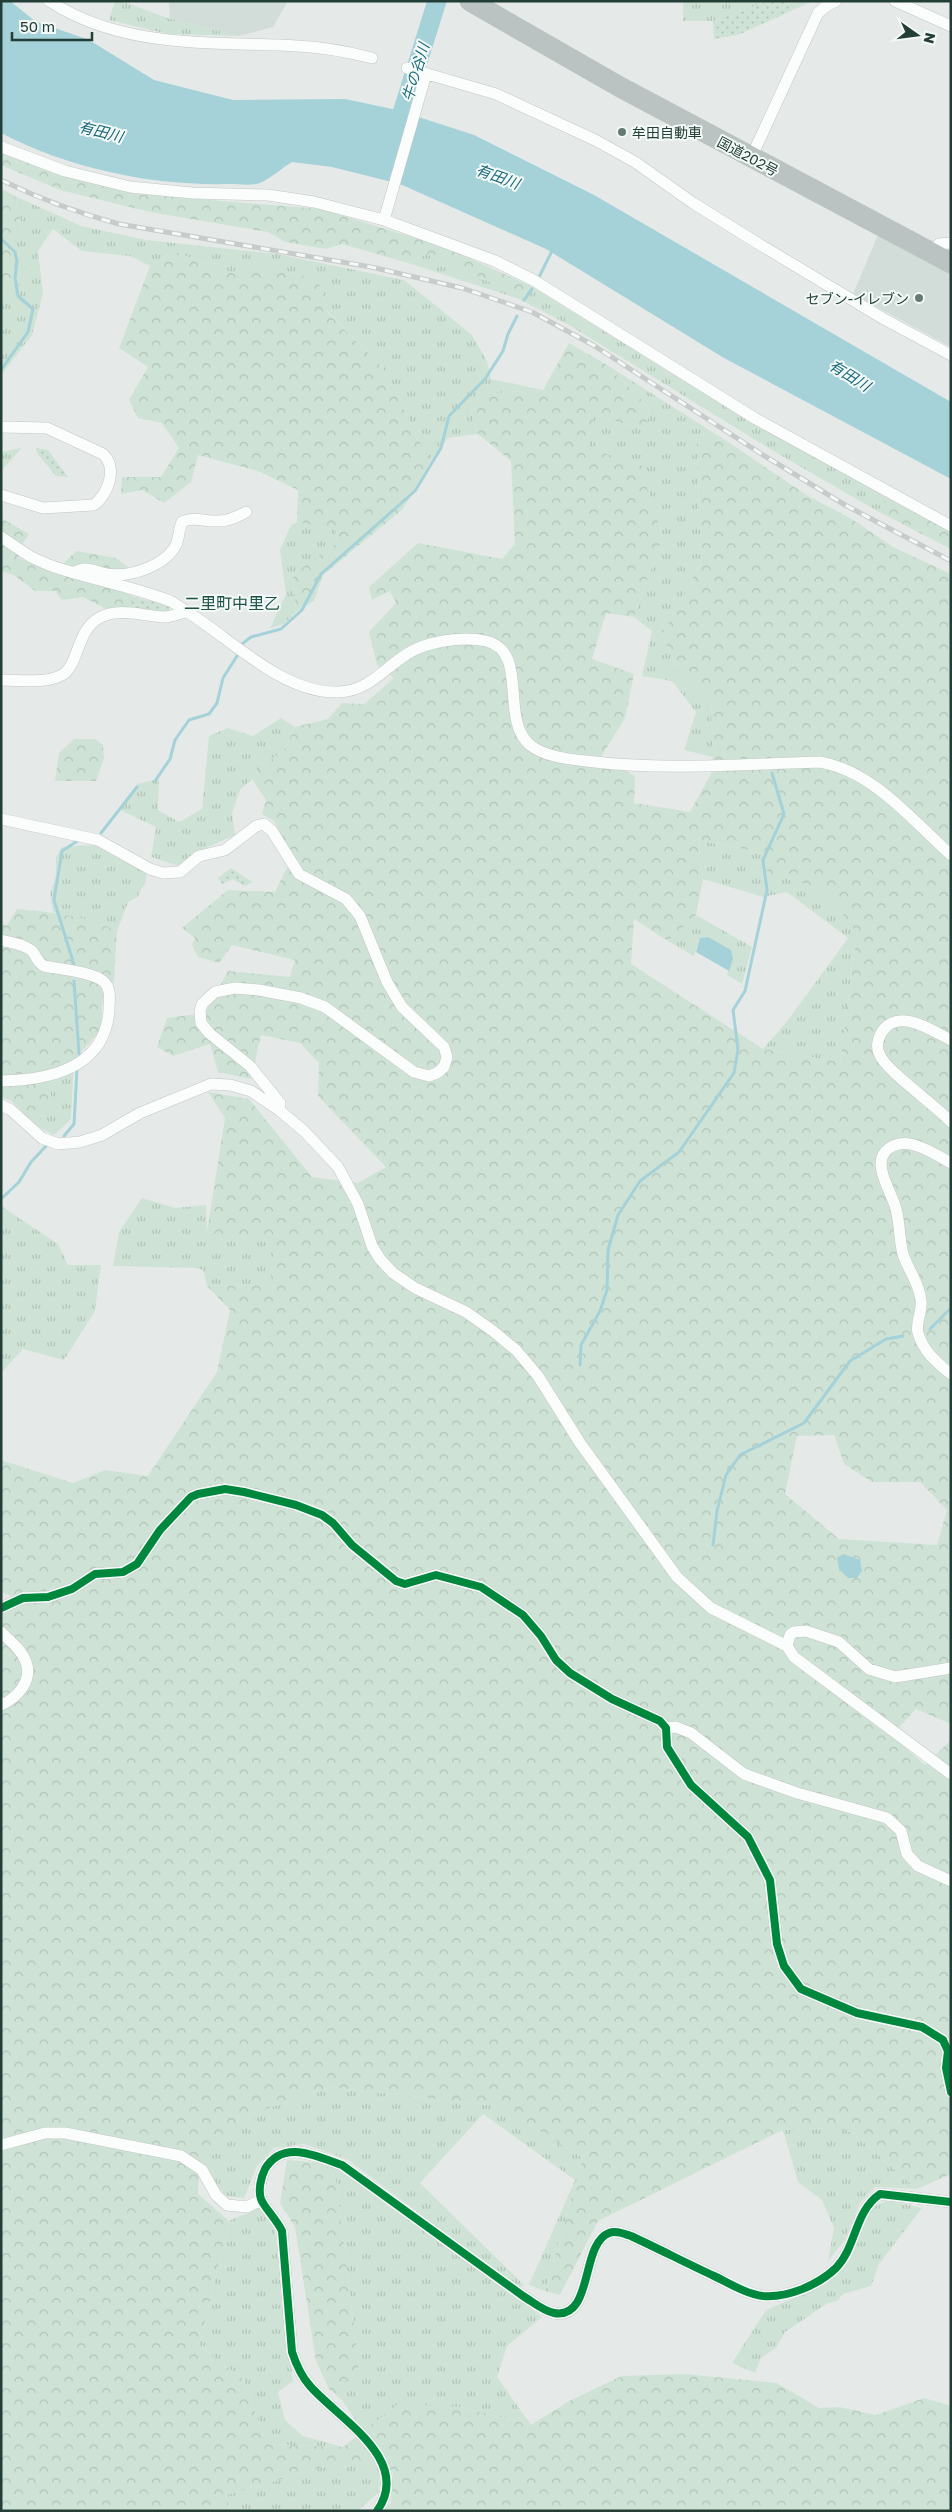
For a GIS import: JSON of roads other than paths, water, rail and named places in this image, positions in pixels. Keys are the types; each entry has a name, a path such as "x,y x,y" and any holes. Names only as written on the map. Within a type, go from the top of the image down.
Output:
{"highway":[{"name":"国道202号","path":"470,1 620,88 951,263"}],"street":[{"path":"49,1 84,20 124,33 158,40 194,44 298,46 372,58"},
{"path":"751,158 818,13 836,1"},
{"path":"895,1 951,26"},
{"path":"407,68 496,94 595,140 635,162 693,203 754,241 884,319 951,355"},
{"path":"384,220 426,74"},
{"path":"1,147 65,171 130,187 192,193 268,195 314,202 384,220 495,261 536,281 756,419 951,526"},
{"path":"931,253 939,244 951,243"},
{"path":"1,427 46,428 102,454 108,459 110,465 106,493 94,505 43,508 1,495"},
{"path":"73,573 87,568 108,574 122,574 150,566 166,558 176,544 182,522 196,519 225,521 246,512"},
{"path":"1,537 31,557 73,573 171,601 201,620 259,664 285,678 316,689 337,692 358,689 377,679 407,654 424,646 459,640 485,641 499,646 510,664 516,720 522,736 532,746 569,759 630,767 688,768 820,762 834,764 856,774 888,798 951,855"},
{"path":"1,680 45,680 63,674 73,663 77,647 86,631 99,618 122,613 164,617 186,612"},
{"path":"1,818 98,840 150,869 163,872 180,872 199,856 225,850 256,826 264,824 272,831 299,874 346,899 360,916 387,982 402,1007 444,1047 447,1057 444,1067 438,1073 429,1076 414,1072 325,1007 302,998 235,988 215,992 202,1004 201,1023 209,1034 250,1066 280,1103 279,1110"},
{"path":"1,940 25,946 33,952 37,962 44,966 95,977 103,981 110,994 108,1027 101,1041 80,1062 51,1076 1,1081"},
{"path":"951,1040 919,1024 901,1020 890,1023 883,1029 878,1041 879,1054 890,1068 938,1108 951,1122"},
{"path":"1,1105 11,1110 42,1138 58,1144 80,1142 102,1134 140,1113 211,1084 230,1085 251,1091 279,1110 304,1131 338,1167 358,1204 372,1246 380,1259 393,1273 415,1288 466,1312 516,1350 538,1376 580,1443 677,1577 711,1608 788,1646 794,1657 951,1774"},
{"path":"951,1163 917,1145 897,1144 886,1150 881,1157 881,1167 896,1208 904,1254 918,1284 922,1302 917,1331 933,1360 951,1374"},
{"path":"1,1608 23,1598 48,1597 72,1589 95,1574 123,1572 136,1564 160,1530 191,1498 198,1494 225,1489 296,1505 322,1515 333,1523 352,1545 396,1581 405,1584 436,1575 450,1577 481,1587 523,1615 541,1636 556,1660 570,1673 612,1699 660,1721 666,1728 667,1747 691,1785 748,1837 770,1880 777,1944 784,1966 801,1989 857,2013 922,2027 933,2032 943,2040 948,2051 946,2068 951,2092"},
{"path":"788,1646 790,1635 794,1632 806,1631 839,1642 869,1669 895,1677 951,1668"},
{"path":"1,1632 20,1650 27,1663 26,1683 14,1698 1,1705"},
{"path":"666,1728 676,1727 691,1733 744,1774 797,1793 887,1818 901,1831 907,1854 918,1866 951,1881"},
{"path":"1,2145 45,2133 64,2133 180,2156 202,2170 216,2196 227,2205 237,2208 247,2207 261,2200"},
{"path":"377,2511 386,2499 388,2483 384,2464 367,2441 309,2385 298,2368 292,2352 282,2231 276,2218 261,2200 260,2189 263,2174 270,2161 281,2154 292,2151 307,2153 342,2164 523,2296 548,2311 562,2313 571,2310 578,2302 596,2247 602,2237 609,2233 617,2232 631,2236 741,2289 761,2296 778,2296 815,2283 836,2268 847,2252 860,2217 869,2202 880,2194 951,2202"}],"water":[{"name":"有田川","path":"1,1 10,1 35,21 89,40 154,80 233,100 345,99 397,110 474,135 594,195 951,402 951,479 724,358 546,249 400,184 332,167 292,162 260,183 201,184 171,182 112,173 84,165 28,146 1,133"},
{"path":"708,937 731,950 733,959 729,971 696,952 700,938"},
{"path":"843,1554 860,1560 862,1571 857,1578 848,1578 839,1569 837,1558"}],"waterway":[{"name":"牛の谷川","path":"399,137 402,113 437,1"},
{"path":"1,239 15,252 17,261 15,278 18,296 33,309 28,332 1,370"},
{"path":"539,277 553,249"},
{"path":"524,300 532,289"},
{"path":"242,644 251,637 281,629 302,610 321,574 415,491 441,448 449,416 485,379 503,351 508,334 517,316"},
{"path":"155,781 170,759 175,740 189,720 209,714 217,703 223,678 237,656"},
{"path":"580,1365 581,1345 600,1311 607,1290 608,1250 618,1215 640,1181 679,1152 734,1073 738,1049 733,1010 745,991 767,890 763,860 784,814 772,773"},
{"path":"101,833 137,787"},
{"path":"75,968 54,900 62,851 79,840"},
{"path":"74,981 79,1054"},
{"path":"64,1136 74,1124 77,1069"},
{"path":"1,1199 19,1182 31,1162 46,1146"},
{"path":"930,1329 951,1308"},
{"path":"713,1545 717,1511 726,1475 740,1455 804,1423 850,1361 886,1339 903,1336"}],"railway":[{"path":"1,180 59,205 119,224 371,267 462,288 532,312 593,345 763,455 845,505 951,561"}],"place":[{"name":"牟田自動車","path":"622,132"},
{"name":"セブン-イレブン","path":"919,298"}],"district":[{"name":"二里町中里乙","path":"232,603"}]}
